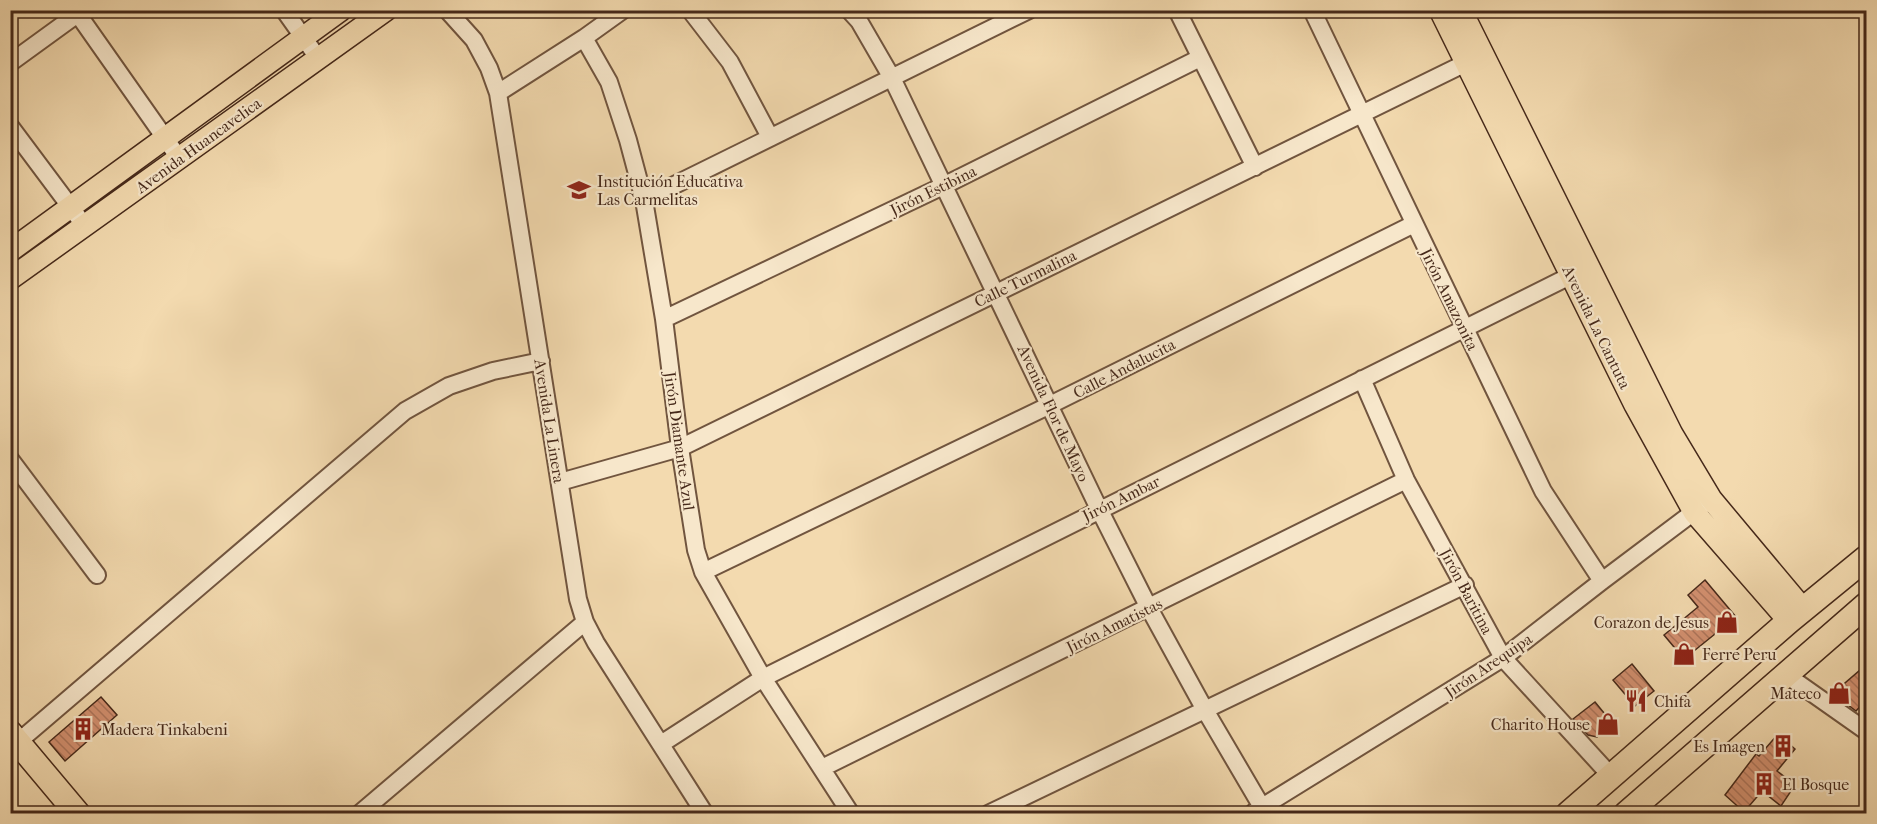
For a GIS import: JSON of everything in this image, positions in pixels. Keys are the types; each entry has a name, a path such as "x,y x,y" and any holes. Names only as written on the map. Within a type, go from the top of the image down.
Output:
{"highway":[{"path":"1568,813 1796,615 1866,558"},
{"path":"1626,813 1866,605"},
{"path":"13,741 78,813"}],"main road":[{"name":"Avenida Huancavelica","path":"10,251 341,10"},
{"name":"Avenida Huancavelica","path":"10,279 386,10"},
{"name":"Avenida La Cantuta","path":"1440,10 1474,59 1580,271 1635,405 1702,505 1796,615"},
{"name":"Avenida La Cantuta","path":"1461,10 1474,59"}],"street":[{"path":"285,10 318,58"},
{"name":"Avenida La Linera","path":"447,10 474,40 489,68 498,93 578,599 585,622 596,643 705,813"},
{"path":"498,93 623,10"},
{"path":"690,10 730,62 770,137"},
{"name":"Avenida Flor de Mayo","path":"849,10 859,21 892,78 1099,509 1149,608 1260,811"},
{"path":"644,200 1029,10"},
{"path":"1176,10 1255,168"},
{"name":"Jirón Amazonita","path":"1312,10 1543,491 1602,581"},
{"path":"10,63 78,12 179,158"},
{"name":"Jirón Diamante Azul","path":"584,38 609,82 644,200 664,319 680,448 696,550 703,572 763,678 851,813"},
{"name":"Jirón Estibina","path":"664,319 943,186 1200,58"},
{"name":"Calle Turmalina","path":"560,482 680,448 1474,59"},
{"path":"10,126 84,226"},
{"name":"Calle Andalucita","path":"703,572 1050,405 1414,224"},
{"name":"Jirón Ambar","path":"661,744 763,678 1580,271"},
{"path":"13,741 405,411 449,387 493,371 541,361"},
{"name":"Jirón Baritina","path":"1362,379 1406,480 1503,658 1611,776"},
{"path":"10,459 97,575"},
{"name":"Jirón Amatistas","path":"822,768 1406,480"},
{"name":"Jirón Arequipa","path":"1260,811 1503,658 1702,505"},
{"path":"988,813 1464,585"},
{"path":"360,813 585,622"},
{"path":"1785,674 1866,731"}],"building":[{"path":"1705,580 1736,617 1684,659 1664,635 1698,607 1688,595"},
{"path":"1632,664 1654,691 1635,706 1613,680"},
{"path":"1866,665 1866,700 1856,711 1835,695 1838,689"},
{"name":"Madera Tinkabeni","path":"101,697 117,715 65,761 49,742"},
{"path":"1595,702 1613,724 1597,737 1588,735 1573,719"},
{"path":"1778,734 1795,749 1777,771 1795,785 1781,806 1762,791 1744,812 1725,795 1756,754 1759,756"}],"place":[{"name":"Institución Educativa Las Carmelitas","path":"579,190"},
{"name":"Corazon de Jesus","path":"1727,622"},
{"name":"Ferre Peru","path":"1684,654"},
{"name":"Mateco","path":"1839,693"},
{"name":"Chifa","path":"1636,701"},
{"name":"Charito House","path":"1608,724"},
{"name":"Madera Tinkabeni","path":"83,729"},
{"name":"Es Imagen","path":"1783,746"},
{"name":"El Bosque","path":"1764,784"}]}
